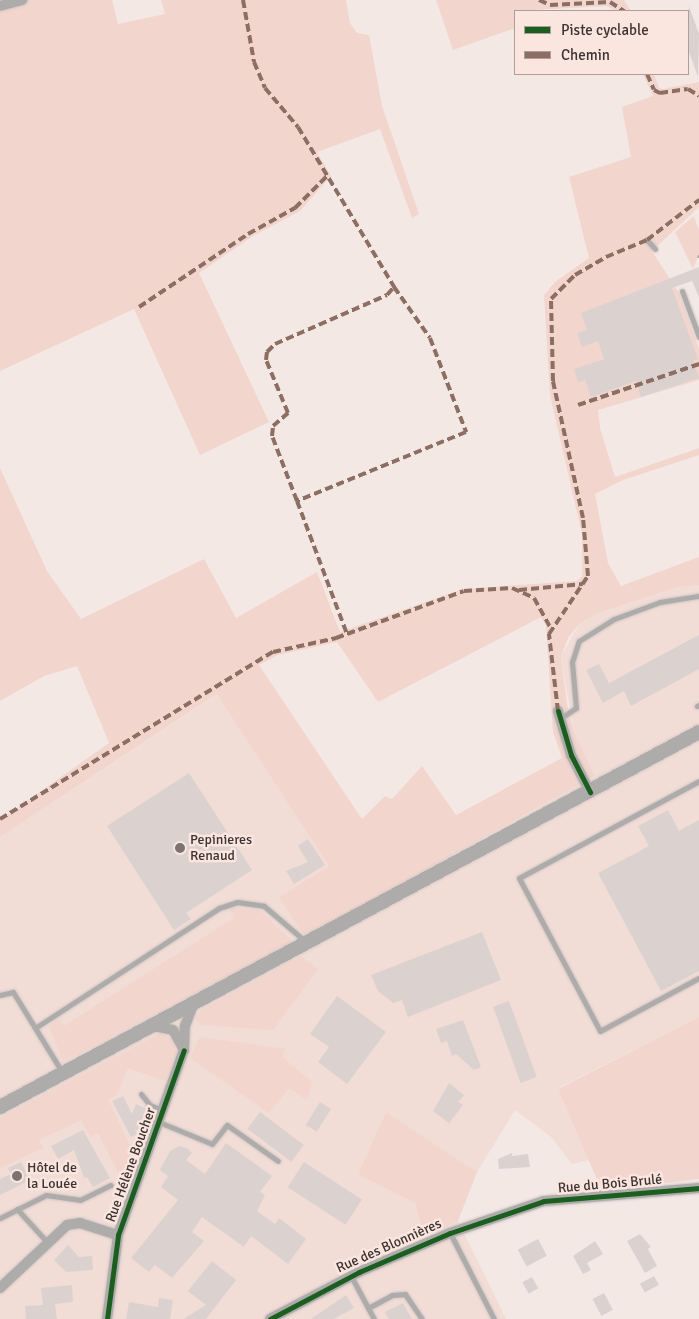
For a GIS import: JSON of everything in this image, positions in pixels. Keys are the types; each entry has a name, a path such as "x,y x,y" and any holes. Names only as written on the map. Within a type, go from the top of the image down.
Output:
{"main road":[{"path":"0,1107 699,732"}],"street":[{"path":"0,6 22,0"},
{"path":"559,715 571,756 590,792"},
{"name":"Rue Hélène Boucher","path":"107,1319 118,1235 184,1050 185,1026 193,1005"},
{"path":"154,1026 172,1030 184,1050"},
{"name":"Rue du Bois Brulé","path":"524,1208 586,1196 699,1188"},
{"name":"Rue des Blonnières","path":"270,1319 281,1316 352,1276 450,1233 524,1208"},
{"path":"0,1288 67,1225 80,1222 118,1235"}],"lane":[{"path":"647,240 655,249"},
{"path":"682,290 699,337"},
{"path":"559,715 576,708 572,662 579,641 614,619 660,602 699,596"},
{"path":"699,781 519,878 600,1031 699,978"},
{"path":"35,1028 219,908 237,902 264,906 308,943"},
{"path":"0,995 13,992 63,1074"},
{"path":"141,1094 150,1105 163,1110"},
{"path":"158,1122 212,1144 227,1125 278,1161"},
{"path":"0,1218 46,1195 80,1200 111,1185"},
{"path":"17,1209 47,1242"},
{"path":"450,1233 494,1319"},
{"path":"352,1276 374,1319"},
{"path":"368,1308 392,1295 405,1294 422,1319"}],"shaded area":[{"path":"0,0 112,0 118,24 165,14 161,0 346,0 350,23 357,33 369,35 382,106 419,214 412,218 380,129 317,152 331,176 300,211 253,236 199,273 269,422 200,455 134,309 0,371"},
{"path":"436,0 624,0 630,10 615,10 606,6 514,10 514,28 453,50"},
{"path":"643,75 654,75 659,88 663,89 699,82 699,207 652,251 679,293 699,349 699,380 598,410 600,428 615,477 699,448 699,455 623,480 595,494 608,563 621,586 699,557 699,585 678,587 598,613 579,624 568,638 561,657 567,704 574,732 595,776 305,937 279,897 329,866 217,694 0,837 0,820 109,743 77,666 44,676 0,701 0,468 47,571 81,619 204,559 236,618 317,572 340,632 463,589 577,581 582,576 582,534 550,395 544,295 555,282 589,258 569,177 631,157 622,107 653,96","holes":["541,617 546,626 553,732 562,758 456,815 422,766 392,799 385,796 362,819 259,665 278,655 337,642 378,702"]},
{"path":"694,216 699,231 699,254 693,269 675,232"},
{"path":"699,585 699,1017 558,1088 589,1160 572,1164 551,1137 515,1110 477,1172 386,1112 359,1173 415,1203 424,1236 458,1221 506,1319 0,1319 0,837 218,694 329,866 279,897 443,862 595,776 574,732 561,657 579,624 598,613 678,587"},
{"path":"233,908 259,910 293,942 63,1062 49,1026 59,1019 64,1026 234,918 229,910"},
{"path":"301,956 318,969 273,1030 201,1025 195,1018 203,1009"},
{"path":"699,1017 699,1179 602,1191 558,1089"},
{"path":"161,1033 172,1040 177,1052 165,1081 128,1068 117,1095 108,1099 137,1161 126,1189 98,1133 90,1137 81,1120 39,1140 43,1148 0,1168 0,1118"},
{"path":"200,1037 285,1049 282,1057 312,1082 307,1100 289,1088 269,1113 190,1058"},
{"path":"386,1112 477,1172 458,1221 424,1236 415,1203 358,1174"}],"building":[{"path":"689,6 699,34 698,77 689,52"},
{"path":"699,267 699,297 692,281 672,288 698,359 693,360 699,378 641,397 636,381 591,397 585,380 578,383 574,369 604,359 598,341 582,347 577,333 587,330 581,313"},
{"path":"699,635 699,669 631,706 624,691 603,703 586,670 599,664 609,683"},
{"name":"Pepinieres Renaud","path":"189,773 252,870 186,913 191,919 174,930 107,826"},
{"path":"668,810 679,831 699,820 699,971 661,991 598,873 649,846 638,826"},
{"path":"308,839 325,865 294,884 286,871 308,862 298,846"},
{"path":"482,932 501,980 408,1017 402,1000 393,1003 378,991 371,975"},
{"path":"337,996 386,1032 347,1084 318,1062 329,1047 310,1034"},
{"path":"509,1001 537,1077 521,1083 493,1007"},
{"path":"463,1020 481,1067 474,1070 456,1054 452,1056 447,1041 441,1043 436,1029"},
{"path":"449,1083 464,1095 458,1102 463,1105 449,1123 433,1111"},
{"path":"123,1096 132,1114 136,1104 147,1109 139,1133 131,1137 112,1101"},
{"path":"320,1102 331,1109 317,1132 306,1125"},
{"path":"260,1112 304,1145 291,1162 247,1129"},
{"path":"83,1130 110,1178 93,1187 87,1177 84,1178 74,1150 58,1159 51,1146"},
{"path":"226,1143 272,1176 260,1192 265,1195 257,1211 275,1224 279,1218 306,1239 288,1264 251,1236 244,1247 202,1217 192,1232 204,1241 172,1278 155,1265 149,1272 131,1258 178,1200 161,1187 168,1176 160,1170 170,1151 179,1146 187,1148 192,1153 186,1160 205,1174"},
{"path":"512,1153 512,1156 528,1154 530,1167 499,1169 498,1159"},
{"name":"Hôtel de la Louée","path":"21,1162 30,1180 0,1195 0,1179 11,1174 8,1168"},
{"path":"304,1162 362,1200 346,1225 288,1187"},
{"path":"640,1234 651,1247 648,1249 657,1266 645,1273 627,1241"},
{"path":"538,1239 547,1256 527,1267 518,1250"},
{"path":"595,1241 603,1254 587,1263 591,1270 583,1274 573,1256"},
{"path":"68,1245 79,1257 92,1256 93,1270 66,1272 54,1260"},
{"path":"212,1261 236,1280 206,1319 183,1319 206,1305 188,1291"},
{"path":"654,1276 659,1285 645,1293 640,1284"},
{"path":"532,1277 538,1288 529,1294 522,1282"},
{"path":"72,1285 73,1302 55,1304 57,1319 26,1319 25,1306 43,1305 41,1288"},
{"path":"604,1293 613,1310 601,1316 593,1299"},
{"path":"346,1295 354,1308 334,1319 311,1319"},
{"path":"159,1298 173,1300 170,1319 126,1319 129,1302 158,1307"},
{"path":"403,1303 412,1319 389,1319 385,1312"}],"marked path":[{"path":"243,0 254,62 265,88 298,127 394,287 430,338 466,432 297,501 272,436 273,426 288,413 266,360 267,352 275,344 387,295 394,287"},
{"path":"539,0 550,5 610,2 622,10"},
{"path":"647,75 654,90 660,93 688,89 699,96"},
{"path":"139,307 248,234 295,208 327,176"},
{"path":"558,711 549,634 588,576 583,518 553,381 551,299 575,275 606,257 647,240 699,200"},
{"path":"578,405 699,364"},
{"path":"297,501 347,634"},
{"path":"519,590 583,584"},
{"path":"0,819 273,652 336,638 464,591 512,588 534,598 551,629"}],"cycle path":[{"path":"558,711 571,755 590,792"},
{"path":"107,1319 118,1235 184,1050"},
{"path":"270,1319 359,1272 450,1233 544,1201 699,1188"}],"place":[{"name":"Pepinieres Renaud","path":"180,848"},
{"name":"Hôtel de la Louée","path":"17,1176"}]}
